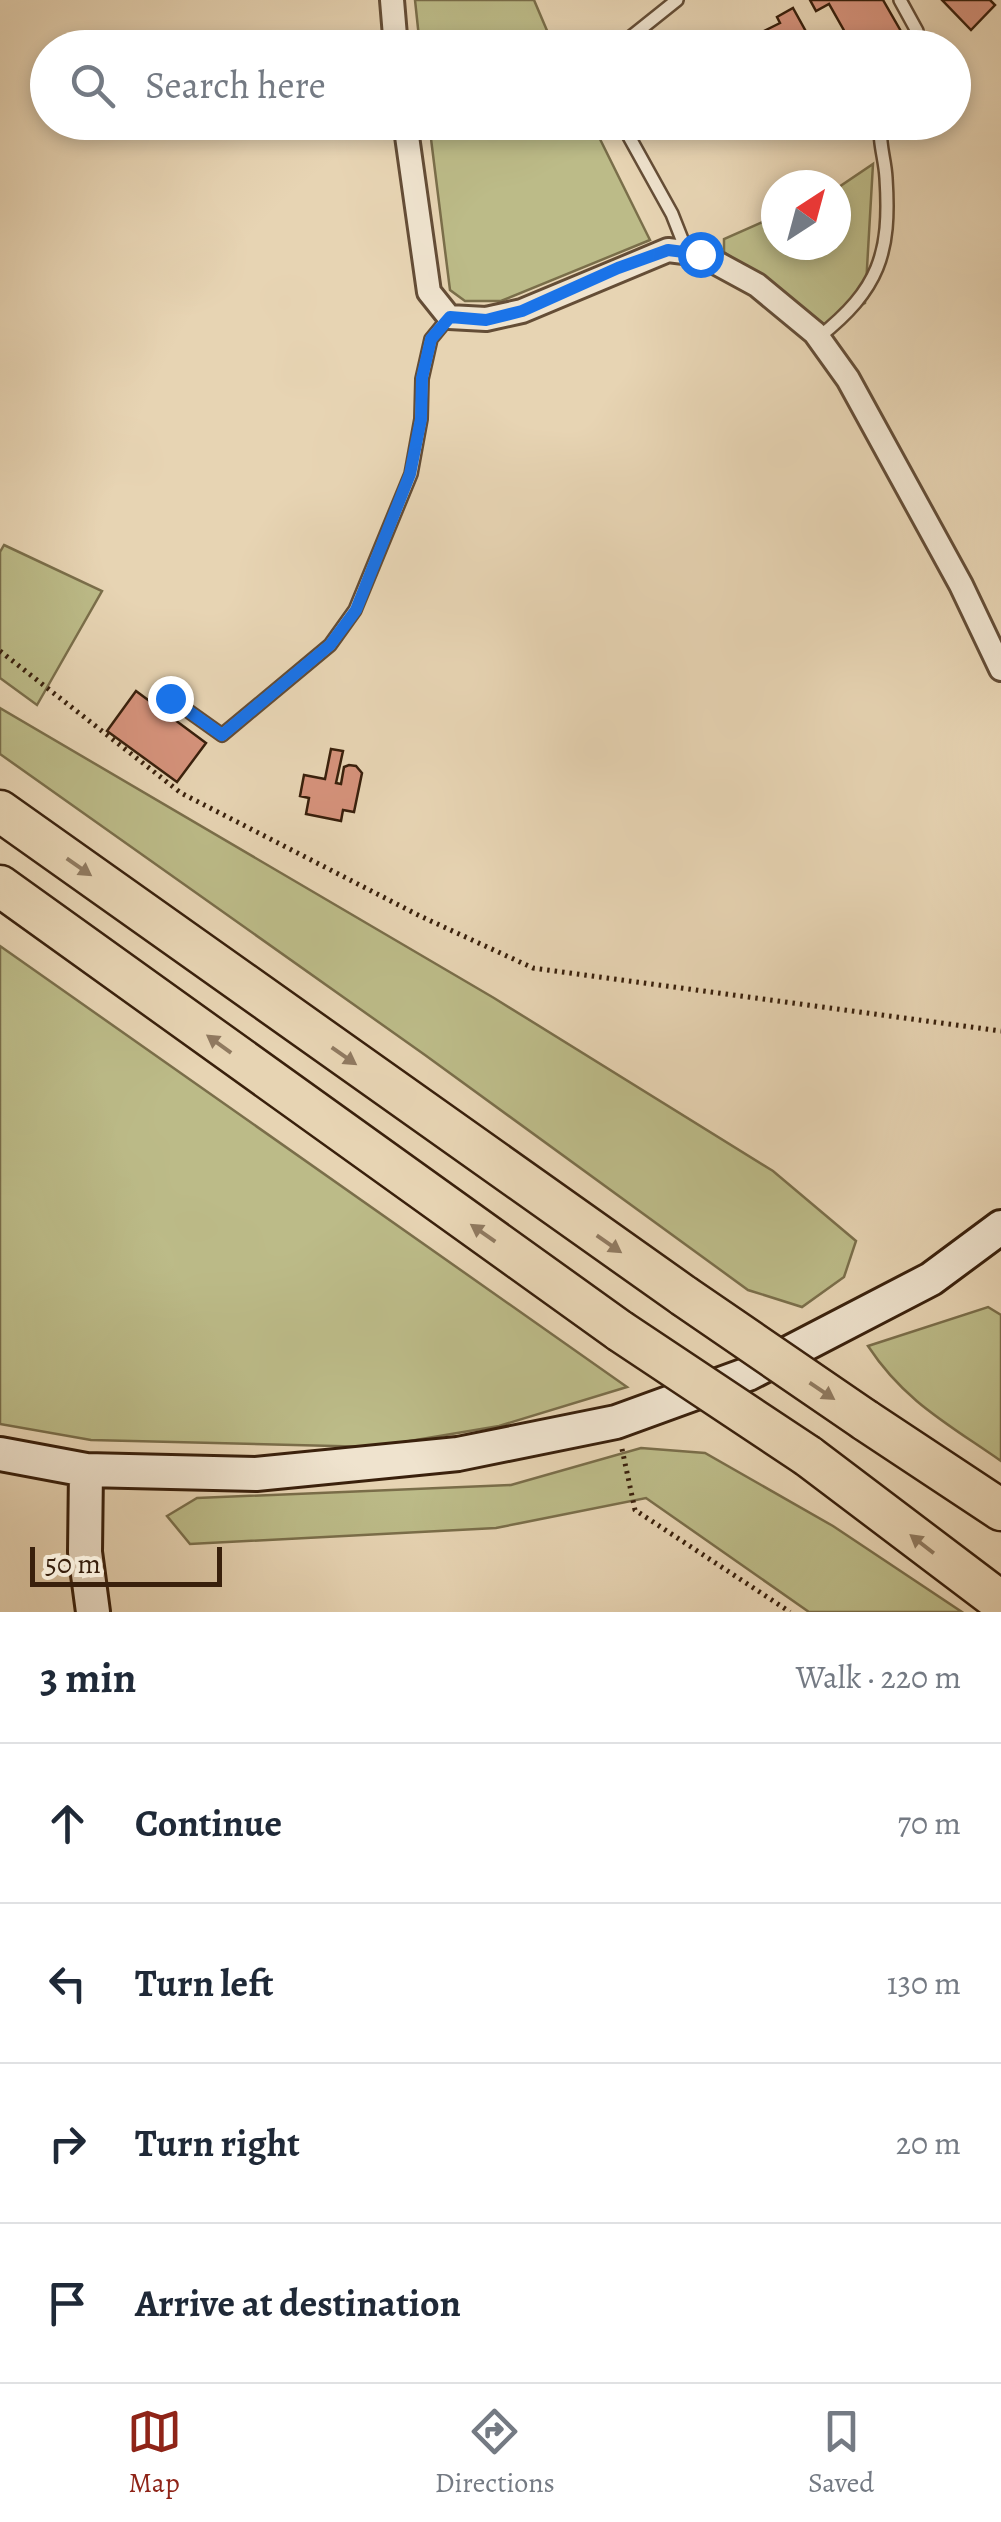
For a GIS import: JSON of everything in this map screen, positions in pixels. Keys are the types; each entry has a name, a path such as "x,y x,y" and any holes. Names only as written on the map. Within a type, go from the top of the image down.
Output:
{"highway":[{"path":"0,811 684,1296 1001,1510"},
{"path":"0,886 620,1330 808,1456 1001,1602"}],"main road":[{"path":"0,1454 86,1470 256,1474 458,1454 616,1422 748,1374 931,1279 1001,1226"},
{"path":"86,1470 85,1552 94,1612"}],"street":[{"path":"392,0 394,30"},
{"path":"408,140 429,292 450,317 486,320 522,311 668,250 700,254 757,286 818,337 848,379 952,568 1001,669"}],"lane":[{"path":"640,30 677,0"},
{"path":"900,0 916,30"},
{"path":"631,140 672,214 687,253"},
{"path":"818,337 858,303 872,283 881,258 887,189 880,140"},
{"path":"170,698 222,735 330,645 356,610 410,474 431,339 450,317"}],"path":[{"path":"0,651 181,793 420,916 533,968 1001,1030"},
{"path":"616,1422 636,1510 790,1612"}],"shaded area":[{"path":"415,0 534,0 547,30 418,30"},
{"path":"431,140 600,140 650,240 501,301 465,301 450,290"},
{"path":"873,164 865,303 825,325 724,252 724,239 761,223 761,260 851,260 851,179"},
{"path":"4,545 102,591 37,705 0,678 0,552"},
{"path":"0,708 494,998 773,1171 856,1241 844,1277 802,1307 748,1290 0,754"},
{"path":"0,946 627,1387 499,1426 374,1447 91,1440 0,1424"},
{"path":"988,1307 1001,1315 1001,1461 912,1397 868,1346"},
{"path":"641,1448 705,1453 833,1526 962,1612 809,1612 646,1498 496,1528 190,1544 167,1516 197,1498 511,1485"}],"building":[{"path":"810,0 883,0 900,30 844,30 829,4 816,11"},
{"path":"942,0 990,0 995,5 971,30"},
{"path":"793,8 805,30 766,30 780,23 777,17"},
{"path":"136,691 206,743 177,782 107,731"},
{"path":"331,749 343,751 336,783 341,784 344,767 349,765 362,773 354,812 343,810 341,821 306,814 309,798 300,796 304,775 325,779"}],"route":[{"path":"170,698 222,735 330,645 356,610 410,474 431,339 450,317 486,320 522,311 668,250 700,254"}]}
